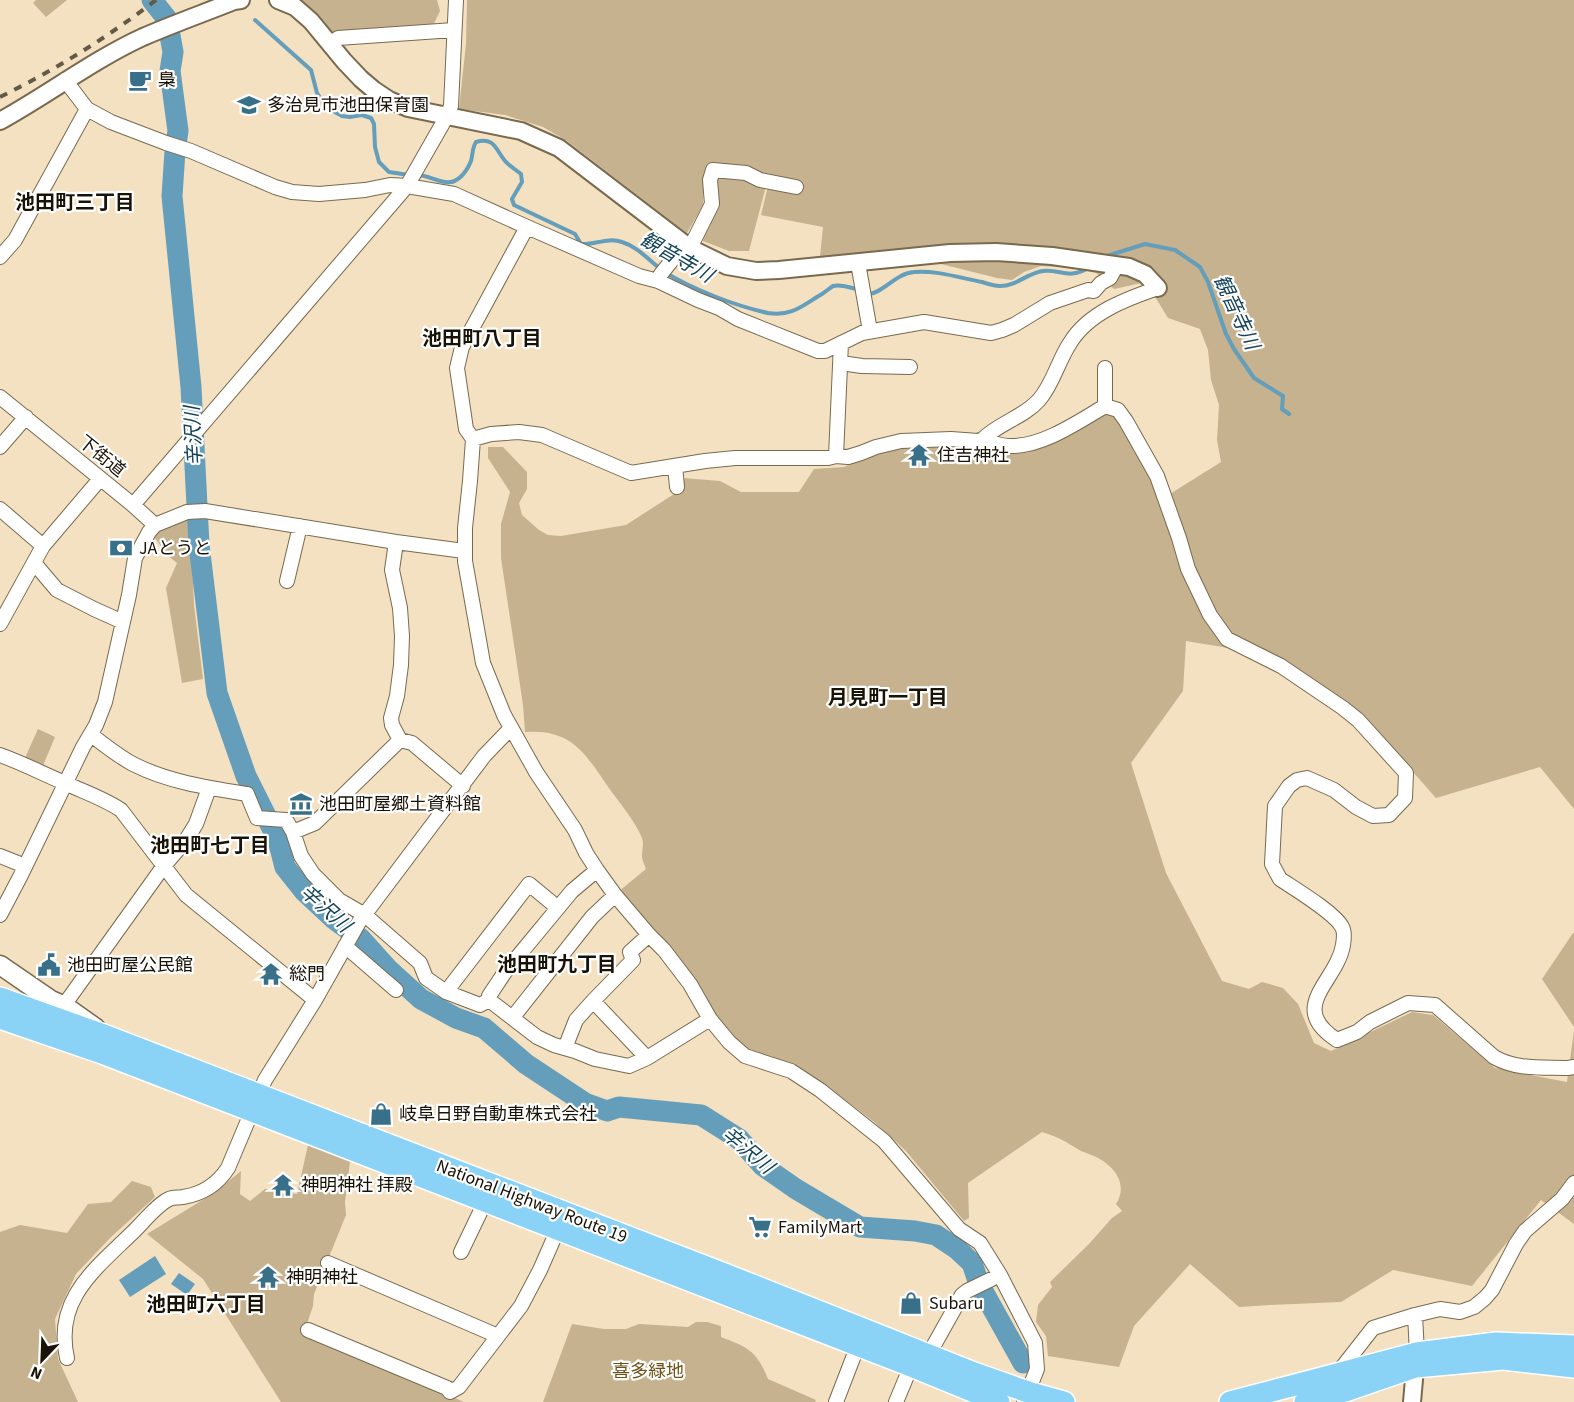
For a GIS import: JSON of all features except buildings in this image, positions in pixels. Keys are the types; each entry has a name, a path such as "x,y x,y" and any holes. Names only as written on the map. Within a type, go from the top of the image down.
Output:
{"highway":[{"name":"National Highway Route 19","path":"0,998 109,1037 254,1103 485,1202 858,1345 999,1402"},
{"name":"National Highway Route 19","path":"0,1018 254,1103 929,1354 1026,1397 1064,1402"},
{"path":"1230,1402 1337,1374 1496,1343 1574,1346"},
{"path":"1305,1402 1345,1391 1416,1360 1503,1359 1574,1367"}],"main road":[{"path":"0,965 109,1037"}],"street":[{"path":"0,121 66,80 143,37 241,0"},
{"path":"278,0 295,7 311,21 361,79 389,100 408,108 521,131 559,148 690,248 727,266 756,271 779,270 950,254 996,252 1052,255 1129,267 1145,274 1158,288 1117,304 1085,326 1070,342 1045,392 1038,401 978,441 951,439 901,441 848,457 735,458 631,472 542,435 519,432 491,434 472,439"},
{"path":"133,505 412,178 451,106 456,0"},
{"path":"330,44 338,38 454,30"},
{"path":"66,80 87,109 111,122 186,149 275,187 292,192 319,194 365,190 412,178 454,194 639,276 661,275 698,300 813,350 825,351 862,333 924,322 991,333 1014,325 1050,303 1088,290 1094,291"},
{"path":"0,257 15,240 87,109"},
{"path":"661,275 673,259 690,248 712,204 710,180 713,170 746,173 760,180 796,187"},
{"path":"527,227 462,347 457,368 466,429 472,439 464,551 483,663 504,716 536,772 575,830 597,870 615,895 664,950 690,984 710,1019 729,1041 745,1056 791,1071 820,1090 884,1141 959,1229 980,1243 995,1277 1035,1343 1037,1369 1026,1397"},
{"path":"858,263 870,332"},
{"path":"1094,291 1110,278 1117,265"},
{"path":"1085,326 1096,305 1097,296 1094,291"},
{"path":"836,456 842,343"},
{"path":"841,363 910,367"},
{"path":"1105,368 1105,406"},
{"name":"下街道","path":"0,397 155,525"},
{"path":"983,439 999,445 1022,446 1039,441 1077,423 1105,406 1118,410 1157,477 1188,569 1210,615 1227,639 1281,666 1343,708 1358,720 1406,772 1405,798 1389,814 1373,816 1356,807 1334,790 1307,778 1297,780 1289,786 1275,806 1272,864 1276,872 1280,879 1337,918 1344,929 1341,955 1315,1000 1315,1016 1323,1031 1337,1040 1357,1032 1370,1022 1408,1003 1435,1005 1494,1057 1504,1062 1515,1065 1574,1067"},
{"path":"0,447 26,417"},
{"path":"675,466 677,487"},
{"path":"0,624 43,546 100,479"},
{"path":"0,509 43,546"},
{"path":"0,915 91,735 105,702 135,558 155,525 187,512 205,511 464,551"},
{"path":"287,581 300,526"},
{"path":"396,542 392,570 400,608 402,636 401,665 392,725 400,740 412,743 463,786"},
{"path":"35,564 57,590 123,622"},
{"path":"67,1358 64,1335 70,1305 88,1276 170,1198 194,1195 212,1187 221,1178 228,1168 265,1080 362,919 484,756 511,728"},
{"path":"91,735 136,765 171,778 209,788 247,794 257,818 286,820 313,874 339,900 420,963 426,978 446,992 480,1005 489,1000 489,996 505,972 572,891 597,870"},
{"path":"293,832 315,823 400,740"},
{"path":"0,755 107,801 120,810 186,895 315,1000"},
{"path":"65,1006 163,867 186,840 196,824 209,788"},
{"path":"0,856 25,866"},
{"path":"446,992 529,884 558,908"},
{"path":"513,1017 592,918 615,895"},
{"path":"565,1048 576,1020 633,960 630,952 649,935"},
{"path":"346,945 396,990"},
{"path":"489,1000 537,1037 595,1059 629,1066 647,1058 710,1019"},
{"path":"593,1001 647,1058"},
{"path":"1337,1374 1373,1328 1440,1309 1460,1312 1474,1307 1492,1290 1525,1231 1562,1199 1574,1183"},
{"path":"461,1252 485,1202"},
{"path":"308,1330 450,1392 459,1388 521,1306 558,1229"},
{"path":"328,1263 498,1336"},
{"path":"929,1354 962,1295 995,1277"},
{"path":"1412,1402 1416,1360 1415,1315"},
{"path":"836,1402 858,1345"},
{"path":"896,1402 911,1366"}],"green space":[{"path":"36,0 67,0 46,17 33,3"},
{"path":"299,0 437,0 440,11 430,32 338,38 315,12"},
{"path":"467,0 1574,0 1574,809 1540,767 1436,798 1361,713 1271,655 1186,641 1183,691 1131,763 1166,873 1222,981 1249,989 1262,982 1283,988 1298,1004 1314,1043 1331,1051 1412,1012 1433,1015 1495,1068 1567,1082 1574,1030 1574,1224 1541,1200 1472,1286 1393,1270 1341,1302 1239,1307 1190,1264 1134,1326 1119,1367 1048,1356 1046,1336 1036,1322 1038,1305 1052,1287 1050,1282 1112,1218 1122,1211 1116,1204 1121,1190 1115,1172 1096,1157 1042,1132 968,1183 969,1218 964,1221 906,1151 873,1121 820,1081 791,1065 747,1051 715,1018 618,892 646,869 642,858 643,840 632,820 577,747 556,735 525,732 501,558 501,524 510,492 488,458 488,447 503,447 527,472 527,489 519,503 522,515 548,535 561,536 626,525 674,494 683,478 720,481 741,492 799,492 814,469 844,467 882,451 919,444 950,444 980,451 1027,453 1039,449 1104,413 1116,418 1162,499 1221,462 1217,440 1219,405 1211,380 1208,350 1200,329 1168,318 1146,282 1114,289 1096,273 1076,268 1041,266 1024,272 1012,280 929,261 899,265 820,257 823,227 761,215 768,186 797,192 707,170 703,181 703,205 687,233 567,141 543,127 505,115 459,109 466,44"},
{"path":"713,170 767,182 749,251 729,251 703,241 712,204"},
{"path":"190,518 194,605 203,679 182,683 166,588 177,563 168,556 153,535"},
{"path":"38,729 55,737 42,768 24,760"},
{"path":"1574,933 1574,1027 1542,979"},
{"path":"308,1145 350,1161 345,1202 346,1215 314,1294 313,1306 304,1333 464,1402 281,1402 203,1279 147,1234 214,1193 241,1171 240,1194 250,1201 265,1189 297,1194"},
{"path":"132,1181 151,1187 155,1197 110,1238 76,1274 55,1319 58,1359 78,1402 0,1402 0,1232 20,1225 67,1233 88,1204 111,1202"},
{"name":"喜多緑地","path":"696,1322 721,1326 721,1337 750,1351 760,1362 768,1379 816,1400 815,1402 543,1402 572,1324 604,1329 626,1329 639,1324 688,1327"}],"water":[{"path":"155,1256 166,1274 130,1297 119,1280"},
{"path":"179,1273 195,1284 187,1295 171,1284"}],"waterway":[{"name":"辛沢川","path":"152,0 167,19 173,52 170,71 178,131 172,196 191,387 199,545 217,693 246,776 278,840 285,867 304,891 334,919 361,939 388,969 421,999 456,1018 484,1028 526,1064 585,1103 607,1111 619,1107 701,1115 739,1139 763,1166 796,1189 860,1227 936,1235 957,1249 972,1263 979,1284 1023,1363"},
{"name":"観音寺川","path":"255,20 311,70 317,93 326,107 342,116 362,115 371,118 374,124 375,147 379,162 389,172 409,175"},
{"name":"観音寺川","path":"417,175 442,181 454,181 464,173 469,165 476,142 487,141 494,146 506,162 521,174 522,182 512,199 514,205 575,234 581,244 611,240 628,244 666,273 689,285 729,302 768,313 791,312 833,286 856,289"},
{"name":"観音寺川","path":"1107,256 1145,244 1175,250 1200,267 1234,349 1254,378 1283,396 1282,409 1289,414"},
{"name":"観音寺川","path":"869,294 907,273 914,272 939,273 1000,286 1012,284 1043,271 1070,274 1088,268"}],"railway":[{"path":"0,97 81,52 156,0"}],"place":[{"name":"梟","path":"140,80"},
{"name":"多治見市池田保育園","path":"249,105"},
{"name":"住吉神社","path":"919,455"},
{"name":"JAとうと","path":"121,548"},
{"name":"池田町屋郷土資料館","path":"301,804"},
{"name":"池田町屋公民館","path":"49,965"},
{"name":"総門","path":"271,974"},
{"name":"岐阜日野自動車株式会社","path":"381,1114"},
{"name":"神明神社 拝殿","path":"283,1185"},
{"name":"FamilyMart","path":"760,1227"},
{"name":"神明神社","path":"268,1277"},
{"name":"Subaru","path":"911,1303"}],"district":[{"name":"池田町三丁目","path":"75,202"},
{"name":"池田町八丁目","path":"482,338"},
{"name":"月見町一丁目","path":"888,697"},
{"name":"池田町七丁目","path":"210,845"},
{"name":"池田町九丁目","path":"557,964"},
{"name":"池田町六丁目","path":"206,1304"}]}
